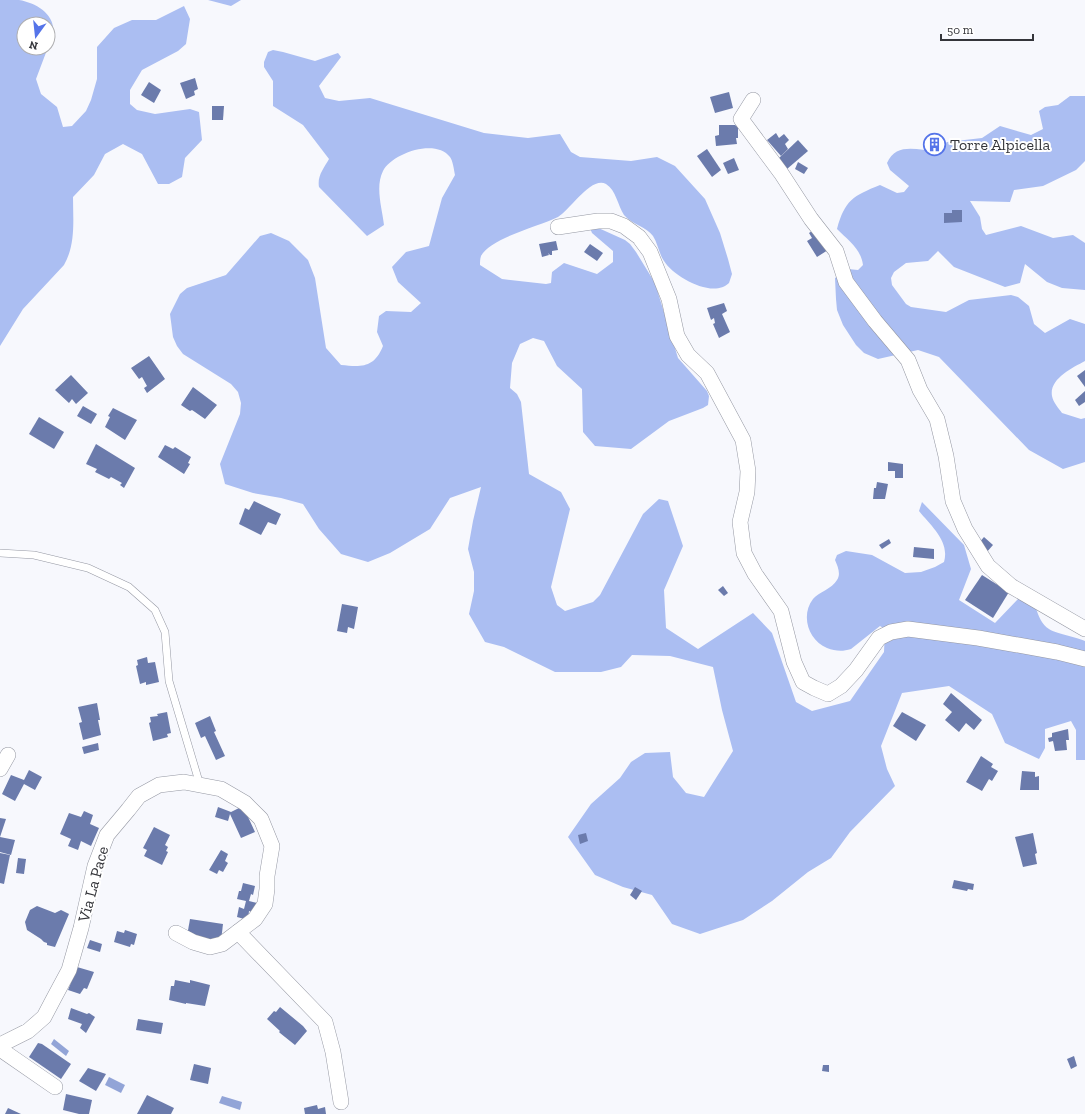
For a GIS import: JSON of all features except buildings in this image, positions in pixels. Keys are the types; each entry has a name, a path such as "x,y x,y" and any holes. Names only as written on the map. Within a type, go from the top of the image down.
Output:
{"street":[{"path":"753,100 741,119 781,173 811,219 836,251 846,282 875,321 908,360 920,390 937,419 946,456 953,501 965,529 984,560 988,566 1011,586 1085,629"},
{"path":"558,227 598,221 611,221 624,226 638,237 650,252 669,299 677,336 688,355 707,373 743,440 748,471 747,492 740,522 744,553 755,574 781,611 794,662 804,682 828,694 841,686 856,670 879,638 891,632 908,629 978,638 1057,652 1085,659"},
{"path":"0,769 8,756"},
{"name":"Via La Pace","path":"0,1046 28,1031 44,1017 69,970 81,928 95,866 107,835 139,796 159,785 184,782 221,789 245,803 261,819 272,846 267,876 265,904 255,919 222,944 210,947 193,942 176,933"},
{"path":"238,932 325,1022 334,1052 340,1102"},
{"path":"0,1049 55,1086"}],"lane":[{"path":"0,553 34,555 88,568 129,587 155,610 165,632 169,682 200,785"}],"shaded area":[{"path":"0,0 19,0 32,4 44,11 48,16 16,16 16,56 45,56 36,79 41,94 57,107 63,127 72,126 86,111 97,79 97,47 114,28 132,20 156,20 184,6 190,19 186,44 178,51 142,70 130,90 130,104 137,110 155,114 190,109 199,112 202,140 185,158 182,177 169,184 158,184 142,154 123,144 105,154 94,175 73,197 72,240 68,257 64,265 23,309 0,346"},
{"path":"208,0 241,0 231,6"},
{"path":"273,50 315,61 338,53 341,57 319,86 325,98 339,101 370,98 484,133 528,138 560,134 571,152 580,157 631,161 657,157 675,166 705,199 720,233 732,274 729,283 722,287 714,289 694,284 676,273 662,258 653,236 647,230 631,221 624,215 612,190 606,184 600,183 587,189 558,217 505,238 486,250 481,256 480,265 502,279 546,284 551,283 552,272 564,263 597,274 613,262 613,251 592,233 590,228 594,226 625,240 636,252 655,283 678,358 707,391 709,396 708,405 669,421 631,449 595,446 583,432 582,389 557,366 544,341 533,338 520,344 512,363 510,388 517,394 521,402 529,474 561,492 570,509 551,587 557,605 565,611 593,602 600,595 643,514 659,499 668,501 683,546 664,590 666,628 698,649 753,613 772,633 796,702 812,711 850,701 884,652 885,629 880,626 851,649 842,651 830,649 821,645 811,634 807,620 809,606 813,599 835,583 839,573 835,560 837,555 846,551 872,555 905,573 921,572 944,562 945,554 942,541 934,528 919,511 922,502 964,545 971,569 959,600 995,623 1020,597 1036,608 1042,622 1049,629 1085,641 1085,760 1076,760 1076,730 1071,721 1045,729 1045,748 1039,759 1005,743 992,714 949,686 902,693 881,746 887,769 895,786 850,832 831,858 808,872 772,901 743,920 700,934 672,924 652,895 623,887 595,875 568,837 591,804 620,778 631,762 645,753 670,752 673,777 686,793 704,797 733,751 722,710 713,667 670,656 632,655 621,667 601,672 555,672 504,647 485,642 469,614 474,591 474,572 468,549 481,487 450,498 430,529 390,553 368,562 341,554 319,529 303,504 253,493 225,484 220,464 240,414 241,403 238,392 231,384 183,354 177,346 173,337 170,314 180,294 187,288 226,275 260,236 271,233 289,241 308,260 315,278 326,348 341,365 361,366 371,362 376,359 383,346 377,332 379,316 386,311 411,312 421,303 398,282 392,267 406,252 429,246 442,198 455,175 453,163 450,157 443,151 425,148 404,154 395,159 388,164 381,177 379,191 384,225 367,236 319,187 320,176 329,159 303,125 273,106 273,81 264,67 264,62 268,52"},
{"path":"1070,96 1085,96 1085,161 1076,170 1043,186 1014,190 1010,202 970,201 980,217 982,229 986,235 1021,226 1053,238 1073,235 1085,243 1085,290 1062,288 1047,282 1025,264 1020,283 1005,287 954,267 938,251 928,261 906,263 894,272 891,278 892,285 906,304 911,307 946,312 969,300 1011,295 1018,297 1029,306 1034,324 1045,333 1070,319 1085,324 1085,361 1062,375 1054,384 1052,390 1054,401 1062,413 1081,419 1085,418 1085,462 1063,469 1029,450 939,357 918,350 878,359 864,353 856,345 843,325 837,310 835,278 848,269 858,270 863,265 857,249 837,229 843,211 851,200 863,192 880,185 897,193 904,192 909,186 890,170 887,163 891,156 896,152 908,149 936,151 947,142 982,138 1000,126 1031,135 1043,129 1039,111 1045,107 1058,105"},
{"path":"54,1039 69,1051 66,1056 51,1044"},
{"path":"109,1077 125,1085 121,1093 105,1085"},
{"path":"222,1096 242,1102 240,1110 219,1103"}],"place":[{"name":"Torre Alpicella","path":"934,144"}]}
